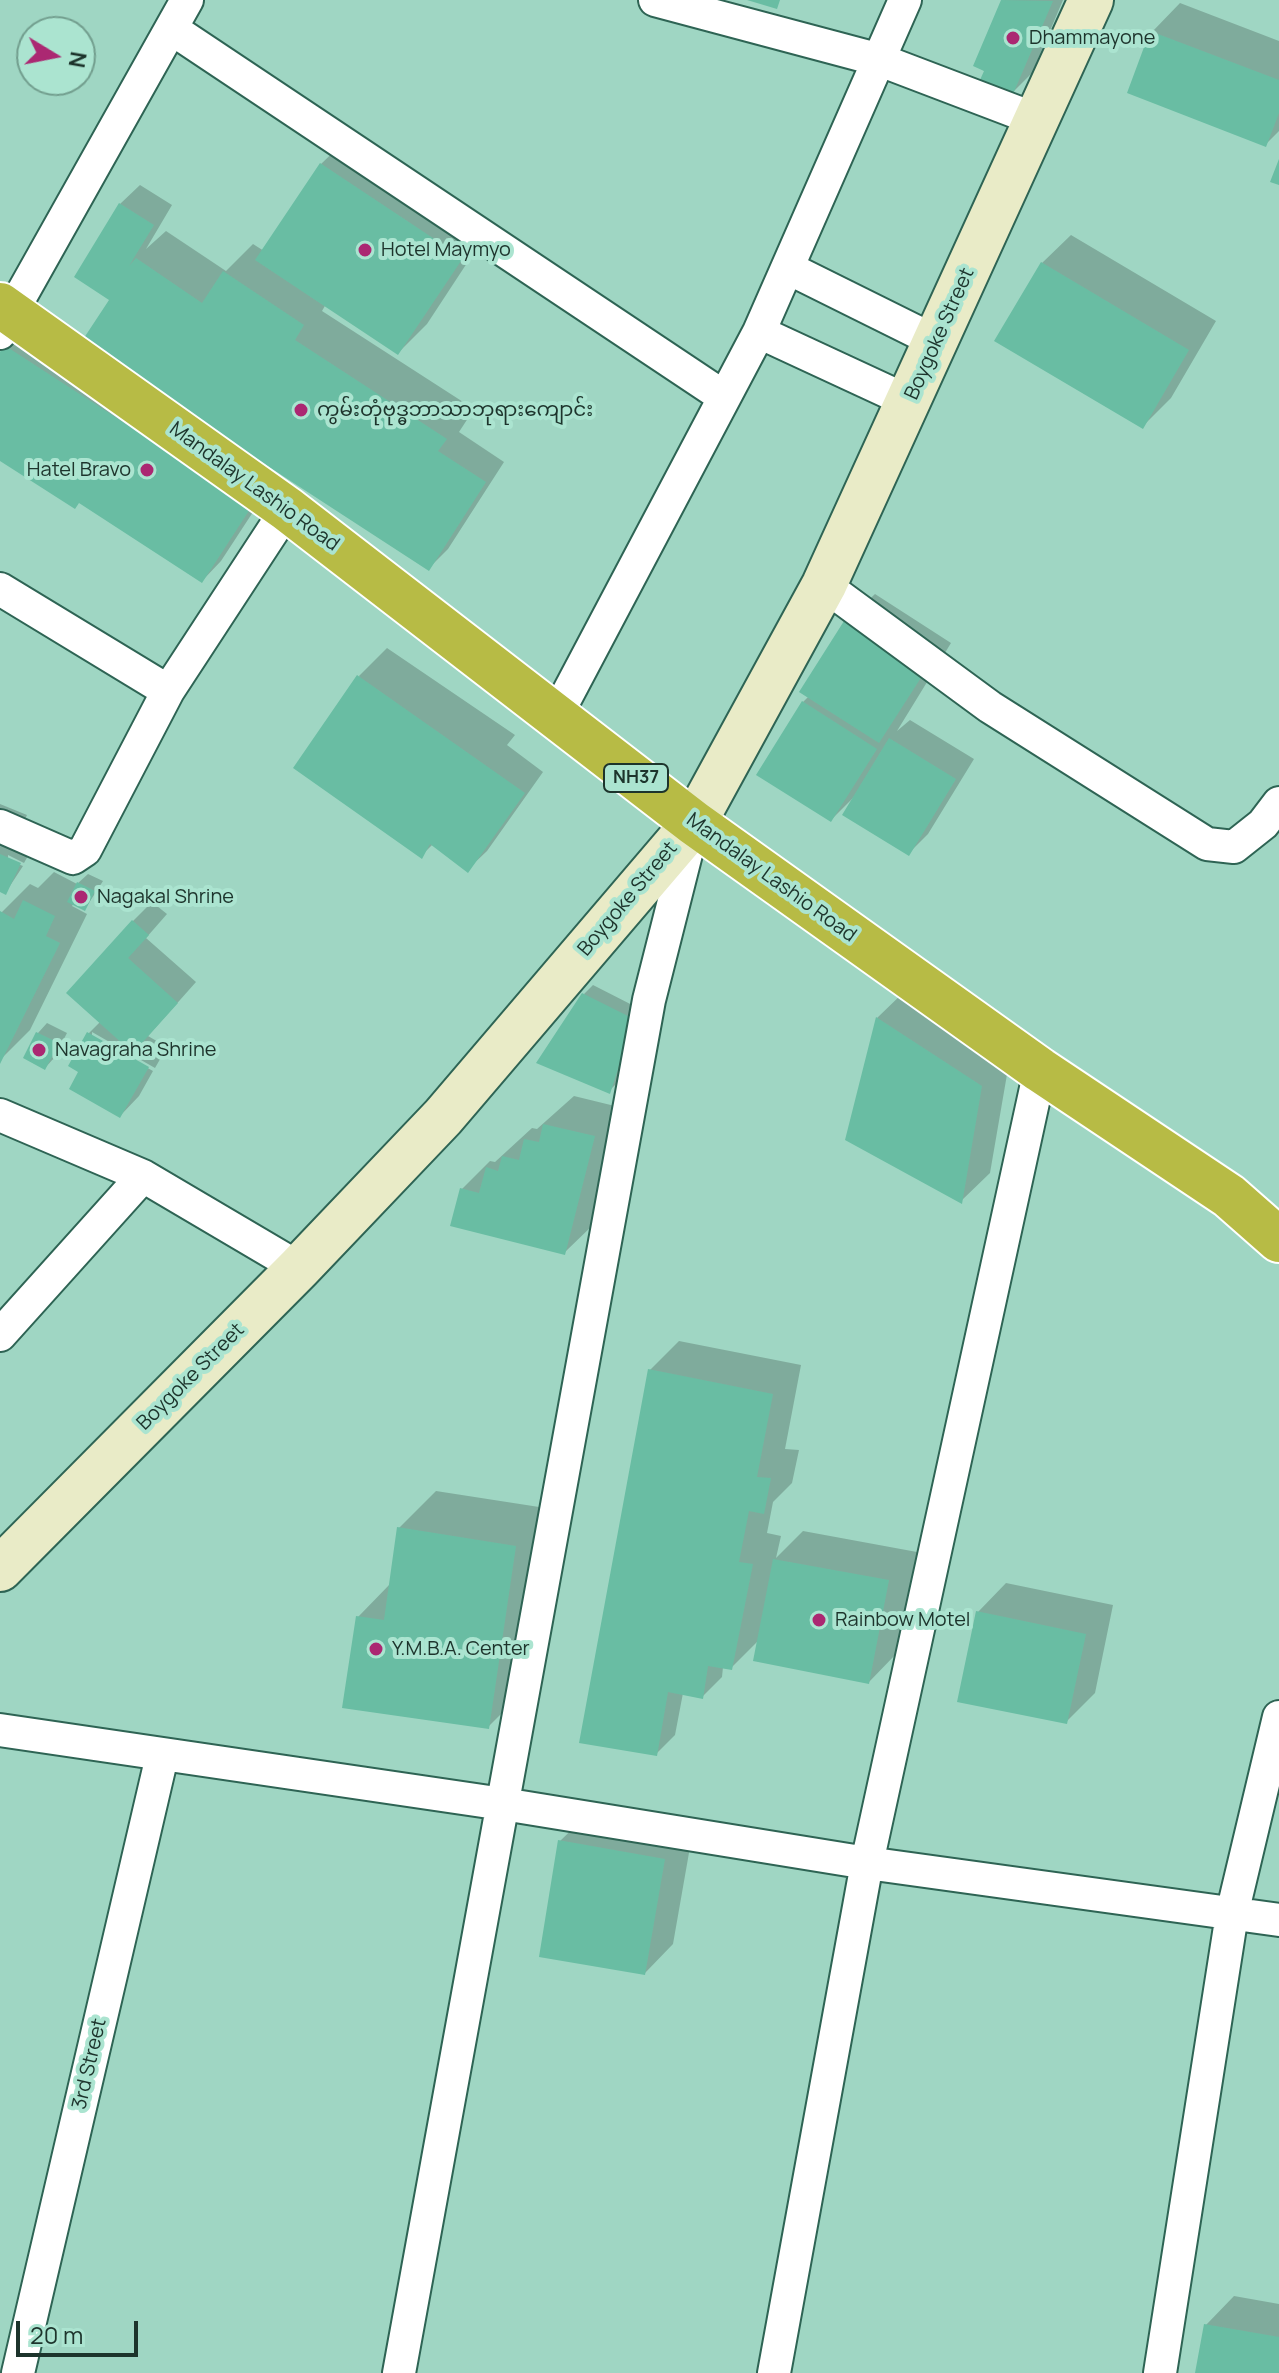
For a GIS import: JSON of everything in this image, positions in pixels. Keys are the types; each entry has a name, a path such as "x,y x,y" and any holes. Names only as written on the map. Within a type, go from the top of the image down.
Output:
{"highway":[{"name":"Mandalay Lashio Road","path":"4,317 287,509 694,823 1040,1070 1229,1196 1279,1240"}],"street":[{"path":"4,317 187,0"},
{"path":"655,0 880,60 1035,119"},
{"path":"556,716 759,332 905,0"},
{"name":"Boygoke Street","path":"0,1569 299,1268 443,1117 694,823 824,585 1091,0"},
{"path":"172,29 724,397"},
{"path":"788,268 937,342"},
{"path":"759,332 910,402"},
{"path":"0,826 73,858 85,850 168,691 287,509"},
{"path":"824,585 990,707 1207,844 1234,847 1263,824 1279,803"},
{"path":"0,589 168,691"},
{"path":"399,2373 649,1000 694,823"},
{"path":"774,2373 867,1863 1040,1070"},
{"path":"0,1115 143,1176 299,1268"},
{"path":"0,1335 143,1176"},
{"path":"1160,2373 1232,1914 1279,1717"},
{"path":"0,1730 503,1804 867,1863 1279,1920"},
{"name":"3rd Street","path":"18,2373 162,1756"}],"building":[{"path":"747,0 780,0 777,9"},
{"path":"1001,0 1053,1 1013,94 980,80 984,71 973,66"},
{"path":"1150,31 1279,80 1279,113 1266,147 1127,93"},
{"path":"1279,159 1279,185 1270,182"},
{"path":"320,163 463,258 398,355 255,260"},
{"path":"119,203 154,225 129,266 136,258 202,303 223,271 304,325 295,340 447,439 438,451 486,482 429,571 80,344 109,300 74,277"},
{"path":"1041,262 1189,350 1143,429 994,341"},
{"path":"4,345 129,426 136,416 252,506 202,583 79,503 75,509 0,461 0,352"},
{"path":"844,621 924,673 879,743 799,692"},
{"path":"357,675 525,793 468,873 430,844 422,859 293,768"},
{"path":"802,701 877,749 831,822 756,775"},
{"path":"889,738 956,779 909,856 842,815"},
{"path":"0,854 21,863 6,895 0,892"},
{"path":"77,882 95,891 85,911 67,902"},
{"path":"23,900 55,916 46,936 60,943 0,1064 0,911 14,919"},
{"path":"132,920 149,935 128,958 178,1003 133,1053 66,993"},
{"path":"582,993 634,1019 610,1094 536,1063"},
{"path":"876,1017 982,1086 962,1204 845,1140"},
{"path":"36,1032 59,1043 45,1070 23,1058"},
{"path":"87,1032 149,1067 120,1118 69,1089 78,1072 68,1066"},
{"path":"543,1124 595,1136 565,1255 450,1226 460,1188 479,1193 486,1167 498,1171 502,1156 519,1160 524,1139 539,1142"},
{"path":"648,1369 773,1394 757,1477 771,1478 764,1514 749,1511 739,1562 753,1564 732,1670 708,1666 703,1699 668,1692 657,1756 579,1743"},
{"path":"397,1527 516,1546 489,1729 342,1708 356,1616 384,1620"},
{"path":"773,1559 889,1580 869,1684 753,1661"},
{"path":"976,1611 1086,1634 1067,1724 957,1702"},
{"path":"558,1840 665,1859 645,1975 539,1957"},
{"path":"1204,2324 1279,2337 1279,2373 1195,2373"}],"place":[{"name":"Dhammayone","path":"1013,38"},
{"name":"Hotel Maymyo","path":"365,250"},
{"name":"ကွမ်းတုံဗုဒ္ဓဘာသာဘုရားကျောင်း","path":"301,410"},
{"name":"Hatel Bravo","path":"147,470"},
{"name":"Nagakal Shrine","path":"81,897"},
{"name":"Navagraha Shrine","path":"39,1050"},
{"name":"Rainbow Motel","path":"819,1620"},
{"name":"Y.M.B.A. Center","path":"376,1649"}]}
